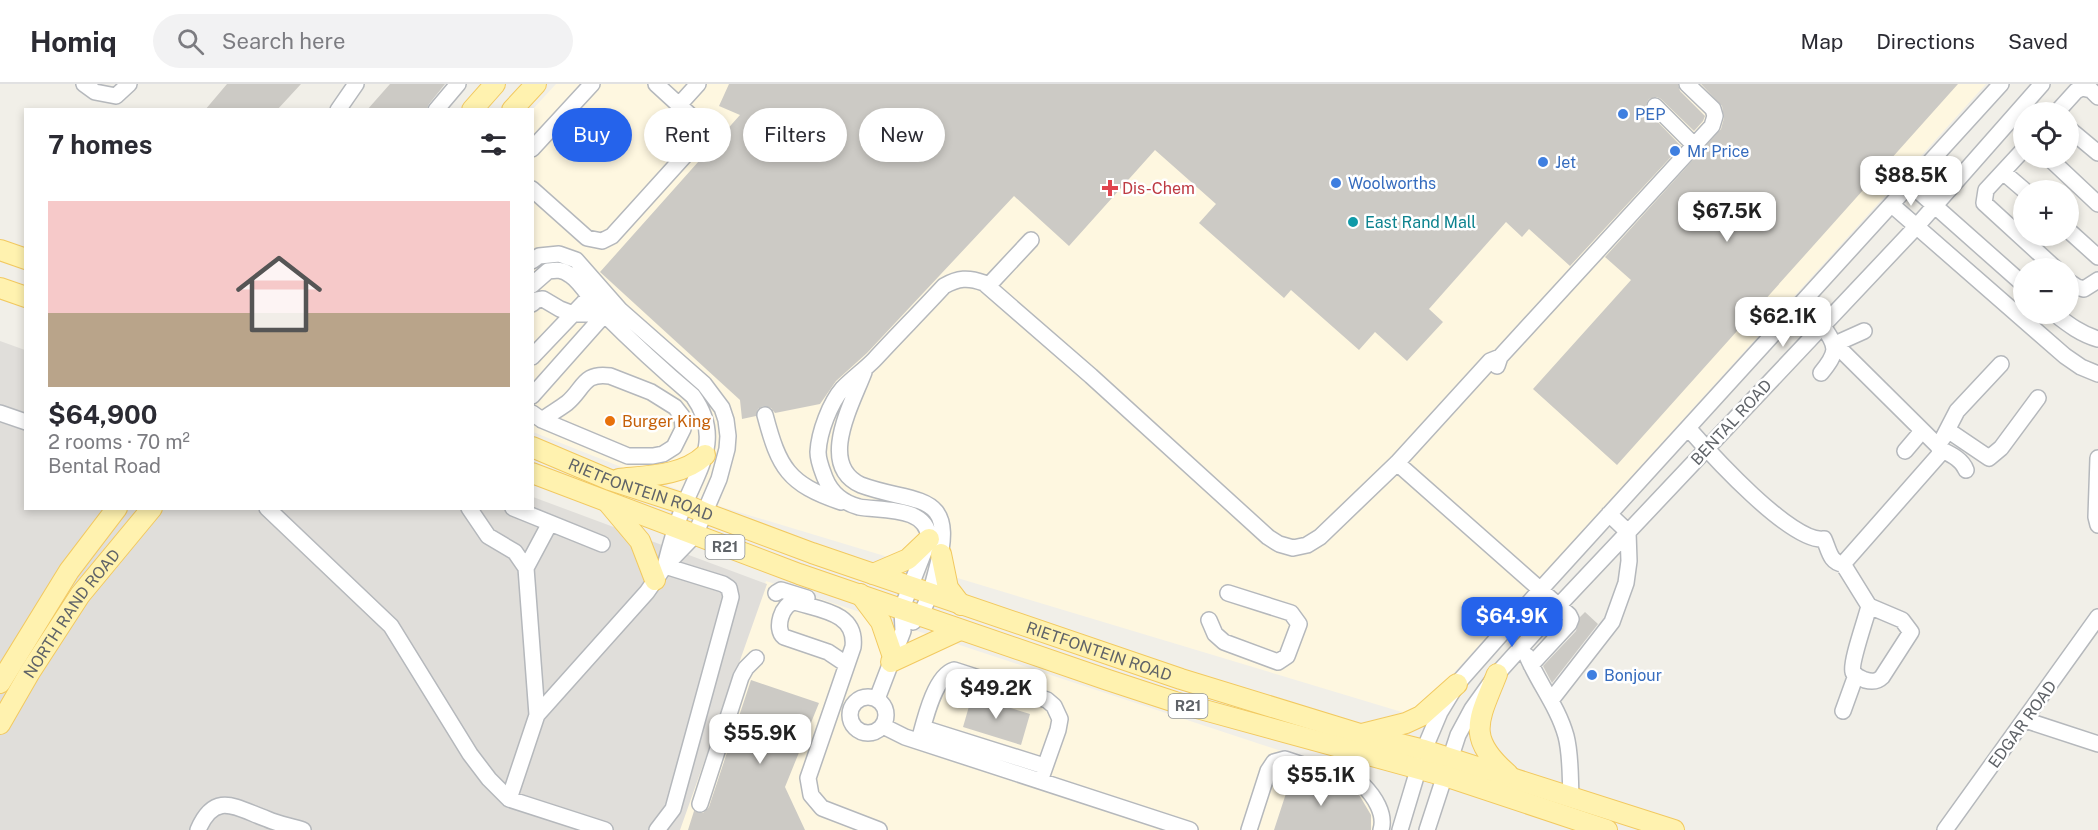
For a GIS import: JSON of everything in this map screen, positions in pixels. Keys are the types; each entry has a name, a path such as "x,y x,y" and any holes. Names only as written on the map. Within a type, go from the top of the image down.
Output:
{"main road":[{"path":"474,108 495,84"},
{"path":"514,108 536,84"},
{"path":"0,250 24,258"},
{"path":"0,288 24,296"},
{"name":"RIETFONTEIN ROAD","path":"534,448 610,480 684,504 910,587 1182,679 1360,734 1420,759"},
{"path":"610,480 663,475 687,466 705,455"},
{"name":"RIETFONTEIN ROAD","path":"534,474 694,535 960,630 1175,702 1448,767 1607,830"},
{"path":"607,502 640,541 660,573"},
{"name":"NORTH RAND ROAD","path":"0,683 69,571 115,510"},
{"name":"NORTH RAND ROAD","path":"0,724 30,672 80,595 150,510"},
{"path":"873,574 935,546 948,588 961,604"},
{"path":"860,594 881,622 892,660 960,630"},
{"path":"1497,674 1482,713 1479,728 1480,740 1488,755 1512,777"},
{"path":"1360,734 1406,723 1421,716 1457,684"},
{"name":"RIETFONTEIN ROAD","path":"1448,767 1512,777 1674,830"}],"street":[{"path":"84,84 95,92 116,96 129,84"},
{"path":"339,108 356,84"},
{"path":"438,108 458,84"},
{"path":"534,147 592,84"},
{"path":"534,191 587,238 595,241 608,239 702,136 703,127 656,84"},
{"path":"679,105 698,84"},
{"path":"852,505 829,487 818,453 820,439 836,398 844,387 865,369 944,286 957,279 972,279 988,286 1268,537 1279,544 1293,548 1307,545 1320,537 1397,463 1469,386 1484,382 1496,368 1500,357 1712,126 1715,116 1713,109 1687,84"},
{"name":"BENTAL ROAD","path":"1400,830 1420,759 1440,712 1457,684 2001,84"},
{"name":"BENTAL ROAD","path":"1427,830 1458,735 1472,709 1497,674 1916,227 2042,84"},
{"path":"2066,102 2082,88 2091,90 2098,97"},
{"path":"1655,106 1694,145"},
{"path":"2079,137 2098,153"},
{"path":"2013,161 1986,190 1984,203 2044,258"},
{"path":"2060,168 2098,204"},
{"path":"2003,172 2013,181"},
{"path":"1910,183 2013,275"},
{"path":"1892,205 2065,356 2081,367 2098,374"},
{"path":"988,286 1031,240"},
{"path":"2079,240 2098,257"},
{"path":"534,260 550,254 568,256 576,260 584,269 593,293"},
{"path":"534,283 548,271 562,270 593,293 693,396 708,426 708,441 702,466 684,504 660,573"},
{"path":"2079,288 2084,289 2098,280"},
{"path":"534,355 593,293"},
{"path":"509,799 537,715 694,535 719,479 728,436 722,408 704,384 609,309 573,314 543,299 534,302"},
{"path":"534,394 609,309"},
{"path":"2067,324 2085,335 2098,339"},
{"path":"1822,325 1834,344 1922,431 1941,442 1965,466 1966,470"},
{"path":"1834,344 1855,337 1864,331"},
{"path":"1821,373 1834,355 1834,344"},
{"path":"1843,564 1937,460 1941,442 1957,411 2001,364"},
{"path":"865,369 844,424 838,452 841,465 852,481 876,491 921,502 937,512 941,518 943,534 910,587 911,612"},
{"path":"601,375 610,376 651,392 675,407 682,416 683,429 674,447 663,454 628,456 537,416 568,402 589,378 601,375"},
{"path":"1941,442 1952,433 1989,458 2001,448 2038,398"},
{"path":"568,402 572,432"},
{"path":"0,413 24,421"},
{"path":"765,415 773,446 791,476 815,493 852,505 910,514 920,518 927,526 935,546 930,594 911,612 878,699"},
{"path":"1688,428 1706,449 1766,507 1801,532 1824,539 1831,557 1837,563 1843,564 1869,606 1902,620 1911,632 1879,680 1866,680 1853,672 1853,661 1869,606"},
{"path":"1905,451 1922,431"},
{"path":"2098,458 2096,517 2098,525"},
{"path":"1397,463 1569,615 1571,619 1569,624 1531,665"},
{"path":"269,510 391,626 470,754 489,779 509,799 605,830"},
{"path":"471,510 488,536 515,552 526,568 537,715"},
{"path":"518,510 602,543"},
{"path":"1552,699 1612,622 1626,584 1629,561 1628,532 1609,514"},
{"path":"526,568 550,523"},
{"path":"657,830 673,809 731,597 729,588 723,584 660,573"},
{"path":"776,593 784,591 840,609 845,614 854,639 854,647 832,703 808,778 811,795 822,808 879,830"},
{"path":"1209,620 1215,634 1224,642 1278,662 1287,656 1299,624 1296,617 1291,613 1228,593"},
{"path":"846,664 828,652 783,637 778,628 790,602 843,618 849,624"},
{"name":"EDGAR ROAD","path":"1945,830 2098,617"},
{"path":"1522,646 1552,699 1566,737 1571,797"},
{"path":"700,804 741,677 756,658"},
{"path":"921,735 938,685 944,676 954,670 975,676 1047,700 1054,706 1059,719 1058,730 1042,774"},
{"path":"1842,711 1856,675"},
{"path":"865,697 878,699 885,709 883,726 868,733 857,729 850,720 851,708 854,703 865,697"},
{"path":"832,703 851,708"},
{"path":"2025,720 2098,744"},
{"path":"883,726 921,735 1042,774 1190,830"},
{"path":"1249,830 1268,771 1274,762 1285,759 1359,783 1371,795 1380,811 1381,830"},
{"path":"198,830 202,819 212,808 230,804 267,820 303,830"}],"shaded area":[{"name":"East Rand Mall","path":"556,84 1986,84 1415,716 722,507 534,432 534,108"},
{"path":"0,341 24,350 24,510 534,510 534,497 767,584 680,830 0,830"},
{"path":"766,581 1369,780 1392,821 1389,830 679,830"}],"building":[{"path":"227,84 301,84 279,108 207,108"},
{"path":"390,84 445,84 427,108 369,108"},
{"path":"729,84 1678,84 1680,91 1705,116 1694,131 1661,99 1657,97 1649,99 1646,104 1648,112 1681,146 1570,266 1529,229 1522,237 1506,222 1429,309 1443,322 1407,361 1375,332 1359,350 1291,290 1284,298 1199,223 1216,204 1155,150 1069,246 1014,196 867,353 836,381 820,404 775,413 771,408 763,406 758,409 756,416 742,419 740,400 600,272 698,162 731,162 731,125 740,115 731,111 731,108 719,106"},
{"path":"1701,84 1958,84 1617,465 1533,389 1631,280 1605,257 1721,129 1724,118 1722,106"},
{"path":"1585,612 1598,624 1552,683 1543,666 1576,631 1580,617"},
{"path":"751,680 819,703 785,787 805,830 688,830 694,811 703,813 709,807"},
{"path":"972,696 1030,714 1021,745 963,727"},
{"path":"1293,772 1358,793 1371,815 1371,830 1274,830"}],"place":[{"name":"PEP","path":"1623,114"},
{"name":"Mr Price","path":"1675,151"},
{"name":"Jet","path":"1543,162"},
{"name":"Woolworths","path":"1336,183"},
{"name":"Dis-Chem","path":"1110,188"},
{"name":"East Rand Mall","path":"1353,222"},
{"name":"Burger King","path":"610,421"},
{"name":"Bonjour","path":"1592,675"}]}
